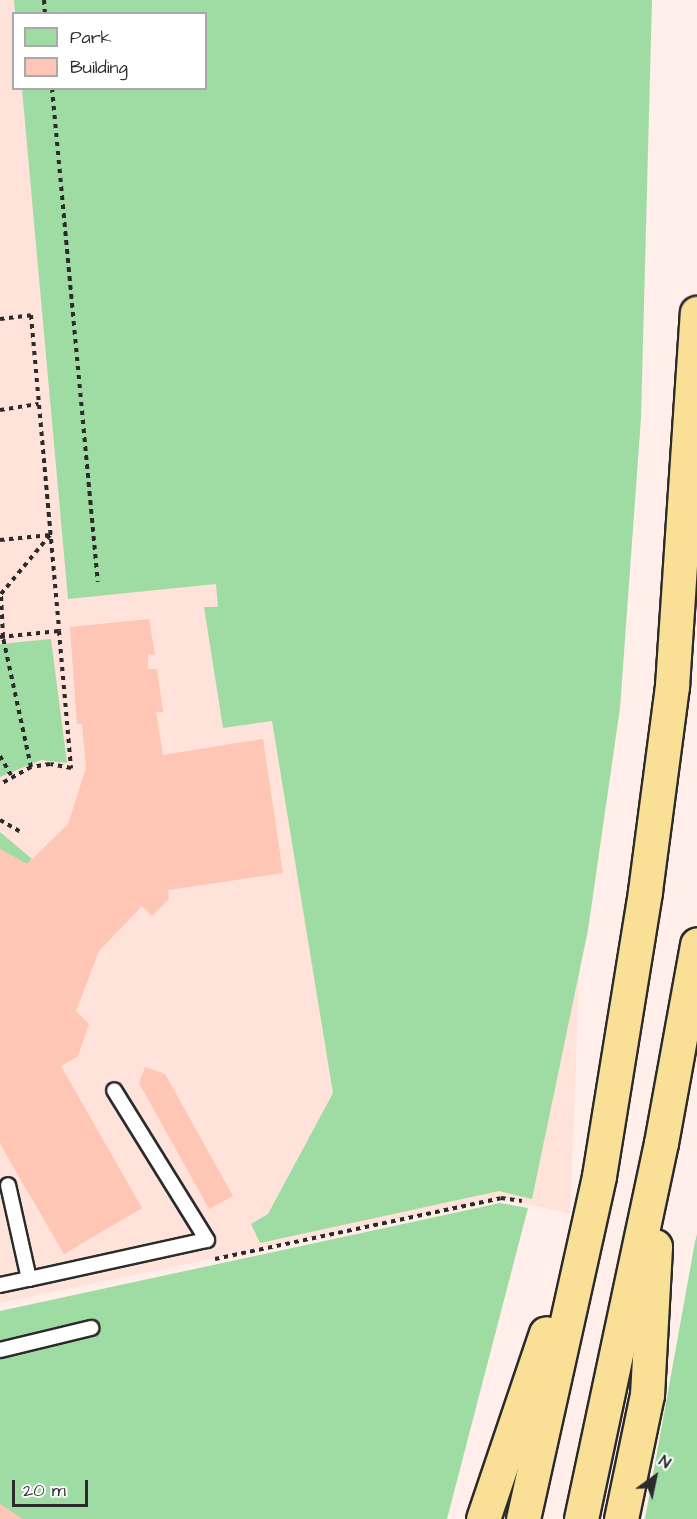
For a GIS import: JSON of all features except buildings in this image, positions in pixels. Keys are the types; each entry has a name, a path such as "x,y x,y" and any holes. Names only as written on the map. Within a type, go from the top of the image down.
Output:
{"highway":[{"path":"523,1519 600,1176 672,686 697,313"},
{"path":"580,1519 661,1143 697,944"},
{"path":"621,1519 647,1395 661,1143"},
{"path":"483,1519 600,1176"}],"lane":[{"path":"0,1285 207,1240 114,1090"},
{"path":"8,1185 29,1279"},
{"path":"0,1350 92,1328"}],"path":[{"path":"52,90 98,582"},
{"path":"0,319 32,315 71,768 50,764 31,767 11,775 0,784"},
{"path":"0,410 39,404"},
{"path":"0,540 51,535"},
{"path":"31,767 2,637 1,594 51,535"},
{"path":"2,637 59,632"},
{"path":"0,756 11,775"},
{"path":"0,820 21,832"},
{"path":"208,1260 501,1198 522,1201"}],"shaded area":[{"path":"0,0 617,0 570,1214 503,1198 0,1303"}],"green space":[{"path":"14,0 652,0 641,418 620,708 588,930 532,1199 499,1191 260,1243 251,1224 268,1214 333,1093 272,721 223,728 204,607 218,607 216,584 68,599 22,90 207,90 207,12 15,12"},
{"path":"51,639 67,763 41,760 0,777 0,644"},
{"path":"0,832 32,859 27,864 0,849"},
{"path":"500,1203 528,1208 447,1519 0,1519 0,1311"},
{"path":"697,1234 697,1519 645,1519 695,1242"}]}
